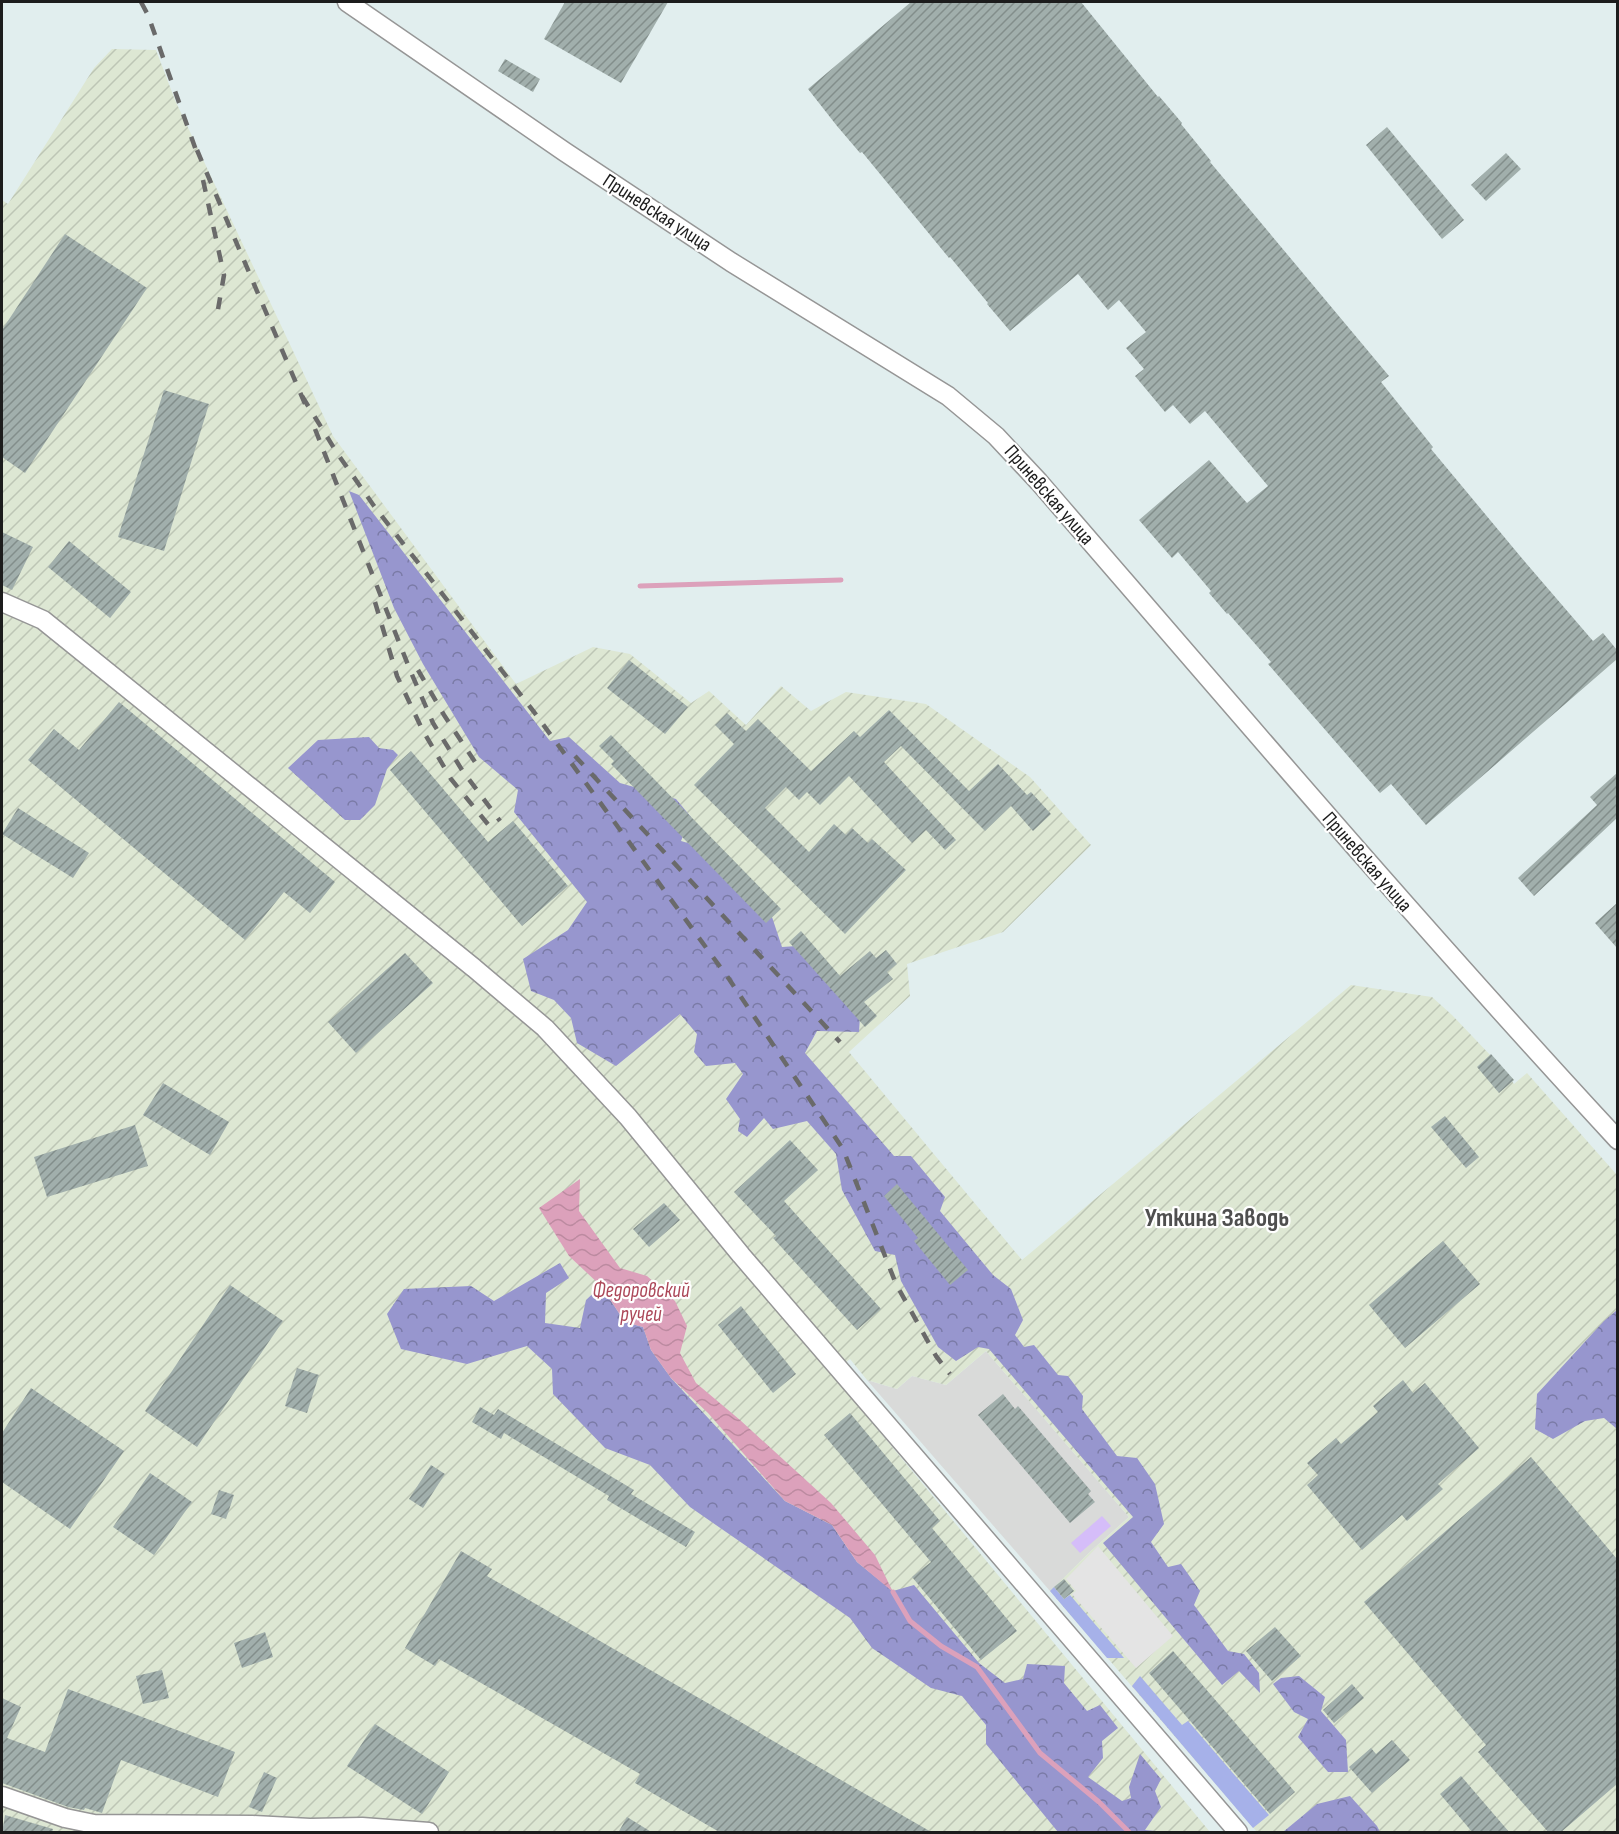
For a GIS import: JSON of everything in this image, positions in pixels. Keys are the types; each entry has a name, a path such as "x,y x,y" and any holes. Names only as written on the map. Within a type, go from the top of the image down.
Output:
{"street":[{"name":"Приневская улица","path":"347,2 564,152 731,262 948,396 996,436 1039,482 1386,885 1617,1140"},
{"path":"2,602 43,620 545,1028 628,1118 741,1255 1238,1833"},
{"path":"2,1796 65,1818 94,1824 362,1827 429,1833"}],"shaded area":[{"path":"112,49 156,50 175,100 333,436 516,684 593,647 630,654 691,703 709,691 746,725 781,686 811,711 846,692 926,704 1030,777 1091,845 1003,932 907,964 910,996 849,1052 1022,1260 1351,985 1432,997 1514,1080 1512,1081 1514,1084 1527,1073 1617,1175 1617,1832 1257,1832 1050,1591 1129,1517 986,1351 946,1385 912,1376 897,1389 867,1380 850,1359 832,1374 1210,1832 2,1832 2,200 8,204 94,68"},
{"path":"986,1351 1129,1517 1050,1591 867,1380 897,1389 912,1376 946,1385"},
{"path":"1102,1516 1111,1526 1080,1553 1071,1543"},
{"path":"1098,1546 1173,1636 1136,1668 1072,1594 1076,1591 1066,1579"},
{"path":"1054,1587 1064,1599 1070,1595 1124,1658 1107,1658 1050,1591"},
{"path":"1140,1676 1182,1725 1188,1721 1269,1815 1253,1828 1132,1686"}],"green space":[{"path":"349,491 359,495 550,741 569,737 620,783 676,799 691,817 681,841 705,848 769,908 782,947 797,946 861,1000 859,1032 817,1031 805,1053 894,1156 911,1156 945,1197 940,1211 993,1275 1011,1289 1023,1320 1015,1335 1024,1347 1034,1345 1058,1375 1068,1376 1083,1396 1082,1409 1117,1456 1137,1458 1155,1484 1164,1524 1151,1542 1168,1567 1181,1564 1200,1591 1194,1605 1228,1651 1244,1654 1259,1673 1260,1693 1239,1671 1222,1685 1103,1543 1133,1517 989,1349 978,1347 956,1361 938,1347 901,1281 895,1255 875,1251 842,1190 836,1154 807,1121 773,1129 764,1118 747,1137 738,1131 740,1119 726,1099 743,1074 735,1063 706,1066 694,1052 697,1034 680,1014 616,1066 577,1043 571,1018 554,1000 531,991 523,959 568,930 587,902 514,812 518,790 479,757 423,664 394,608"},
{"path":"369,737 379,748 393,750 398,755 387,769 375,805 360,820 345,820 288,768 318,740"},
{"path":"560,1263 569,1278 546,1293 545,1323 580,1328 586,1300 601,1286 625,1322 643,1327 651,1350 671,1378 785,1501 832,1525 857,1562 893,1591 914,1585 979,1663 1005,1683 1023,1679 1027,1664 1065,1666 1064,1683 1087,1711 1100,1705 1118,1728 1102,1741 1103,1758 1088,1777 1122,1801 1131,1798 1129,1787 1140,1754 1161,1779 1155,1791 1161,1807 1145,1830 1167,1832 1058,1832 986,1744 986,1725 962,1696 931,1688 872,1648 850,1618 690,1507 650,1465 605,1448 553,1394 552,1369 527,1346 467,1364 401,1349 387,1314 404,1289 471,1286 494,1301"},
{"path":"1617,1310 1617,1429 1604,1418 1585,1421 1553,1439 1535,1429 1537,1394 1604,1321"},
{"path":"1299,1676 1325,1697 1321,1711 1346,1740 1348,1772 1328,1772 1298,1737 1308,1719 1294,1712 1273,1684 1281,1678"},
{"path":"1350,1796 1380,1832 1283,1832 1317,1804"}],"water":[{"name":"Федоровский ручей","path":"580,1179 579,1211 620,1268 647,1276 675,1301 687,1326 680,1353 696,1383 831,1503 875,1555 893,1592 857,1562 832,1525 785,1501 708,1413 671,1378 651,1350 643,1327 625,1322 601,1286 569,1256 539,1208"}],"building":[{"path":"565,2 668,2 621,83 544,39"},
{"path":"911,2 1081,2 1182,123 1210,162 1389,376 1381,382 1433,447 1431,449 1593,641 1603,633 1617,650 1617,659 1426,825 1391,784 1380,793 1268,664 1271,662 1209,593 1211,591 1178,552 1172,558 1139,520 1209,460 1247,503 1268,486 1205,411 1190,424 1173,405 1165,412 1135,376 1144,369 1126,348 1146,332 1119,300 1108,310 1078,274 1010,331 808,89"},
{"path":"505,59 540,79 533,92 498,71"},
{"path":"1387,127 1464,220 1442,239 1366,145"},
{"path":"1506,153 1521,169 1486,201 1471,185"},
{"path":"65,234 147,288 25,473 2,457 2,330"},
{"path":"164,390 209,404 164,551 118,537"},
{"path":"2,532 33,547 12,590 2,585"},
{"path":"69,541 131,592 110,618 48,567"},
{"path":"629,660 688,707 665,734 607,688"},
{"path":"119,702 335,882 310,913 284,892 245,940 28,760 54,729 79,750"},
{"path":"889,710 969,791 998,764 1027,795 1031,792 1051,814 1033,831 1011,806 985,831 901,746 884,762 956,840 945,850 926,830 912,843 849,776 820,805 807,792 799,800 786,787 765,808 809,852 834,824 846,835 852,828 868,843 872,839 906,870 845,934 694,785 734,744 715,725 727,713 746,731 758,719 811,771 854,731 860,737"},
{"path":"611,735 781,909 766,923 611,764 614,761 599,746"},
{"path":"411,751 488,842 513,821 568,886 522,926 390,770"},
{"path":"1617,773 1617,818 1534,896 1518,878 1597,805 1590,797"},
{"path":"18,808 89,853 73,878 2,834"},
{"path":"1617,903 1617,948 1595,923"},
{"path":"801,931 840,976 870,951 876,958 886,950 897,964 887,972 893,979 864,1002 877,1016 865,1027 789,942"},
{"path":"405,953 433,983 356,1053 328,1022"},
{"path":"1491,1054 1514,1080 1499,1093 1477,1067"},
{"path":"163,1083 229,1122 210,1155 143,1115"},
{"path":"1445,1116 1479,1157 1466,1168 1431,1127"},
{"path":"135,1125 148,1166 47,1197 34,1157"},
{"path":"790,1140 818,1170 784,1201 881,1309 857,1330 773,1238 776,1236 734,1192"},
{"path":"897,1184 968,1270 950,1285 914,1241 918,1238 884,1196"},
{"path":"664,1203 680,1220 649,1247 633,1229"},
{"path":"1443,1241 1480,1284 1405,1348 1369,1305"},
{"path":"230,1285 283,1321 197,1447 145,1411"},
{"path":"741,1306 796,1374 773,1393 718,1325"},
{"path":"297,1368 319,1375 307,1413 285,1406"},
{"path":"1403,1380 1413,1393 1425,1383 1479,1448 1438,1484 1443,1489 1407,1521 1402,1515 1362,1550 1307,1485 1318,1475 1307,1463 1336,1438 1341,1444 1378,1412 1373,1406"},
{"path":"31,1388 124,1451 70,1529 2,1482 2,1433"},
{"path":"1003,1394 1015,1409 1018,1406 1091,1491 1088,1494 1095,1502 1070,1523 978,1415"},
{"path":"480,1407 494,1415 498,1409 634,1490 631,1494 695,1532 686,1547 607,1500 609,1496 504,1433 501,1439 472,1422"},
{"path":"850,1413 940,1521 932,1528 1017,1631 981,1660 912,1577 931,1562 824,1435"},
{"path":"1531,1457 1617,1559 1617,1784 1560,1833 1549,1833 1478,1752 1486,1745 1364,1602"},
{"path":"431,1465 445,1474 423,1508 409,1499"},
{"path":"150,1473 192,1502 154,1555 113,1527"},
{"path":"219,1490 234,1495 226,1519 211,1514"},
{"path":"461,1551 492,1569 487,1576 933,1833 721,1833 635,1783 640,1774 439,1659 435,1666 405,1648"},
{"path":"1064,1579 1074,1591 1064,1599 1054,1587"},
{"path":"1275,1627 1301,1656 1272,1681 1246,1651"},
{"path":"265,1632 273,1657 242,1668 234,1643"},
{"path":"1173,1651 1295,1792 1270,1814 1149,1673"},
{"path":"162,1670 169,1698 143,1704 136,1676"},
{"path":"1352,1684 1364,1698 1334,1723 1323,1710"},
{"path":"68,1689 235,1752 218,1797 121,1760 102,1813 85,1808 84,1810 68,1807 2,1783 2,1698 21,1707 7,1738 45,1752"},
{"path":"375,1724 449,1772 422,1814 347,1766"},
{"path":"1392,1740 1410,1760 1372,1793 1349,1767 1371,1748 1376,1754"},
{"path":"264,1772 277,1778 262,1812 249,1807"},
{"path":"1461,1776 1510,1833 1473,1833 1440,1794"},
{"path":"5,1815 53,1829 52,1833 2,1833"},
{"path":"627,1817 653,1833 618,1833"}],"waterway":[{"path":"640,586 841,580"},
{"name":"Федоровский ручей","path":"893,1592 910,1621 941,1646 977,1667 1040,1753 1099,1802 1129,1832"}],"railway":[{"path":"141,2 148,15 198,156"},
{"path":"197,150 305,404"},
{"path":"203,180 224,275 216,321"},
{"path":"302,396 337,453 374,506 534,712 729,979 843,1149 896,1284 936,1356 950,1374"},
{"path":"315,429 433,723 462,770 500,821"},
{"path":"375,602 397,676 422,729 451,779 491,828"},
{"path":"418,670 475,762"},
{"path":"575,756 840,1042"}],"district":[{"name":"Уткина Заводь","path":"1217,1218"}]}
